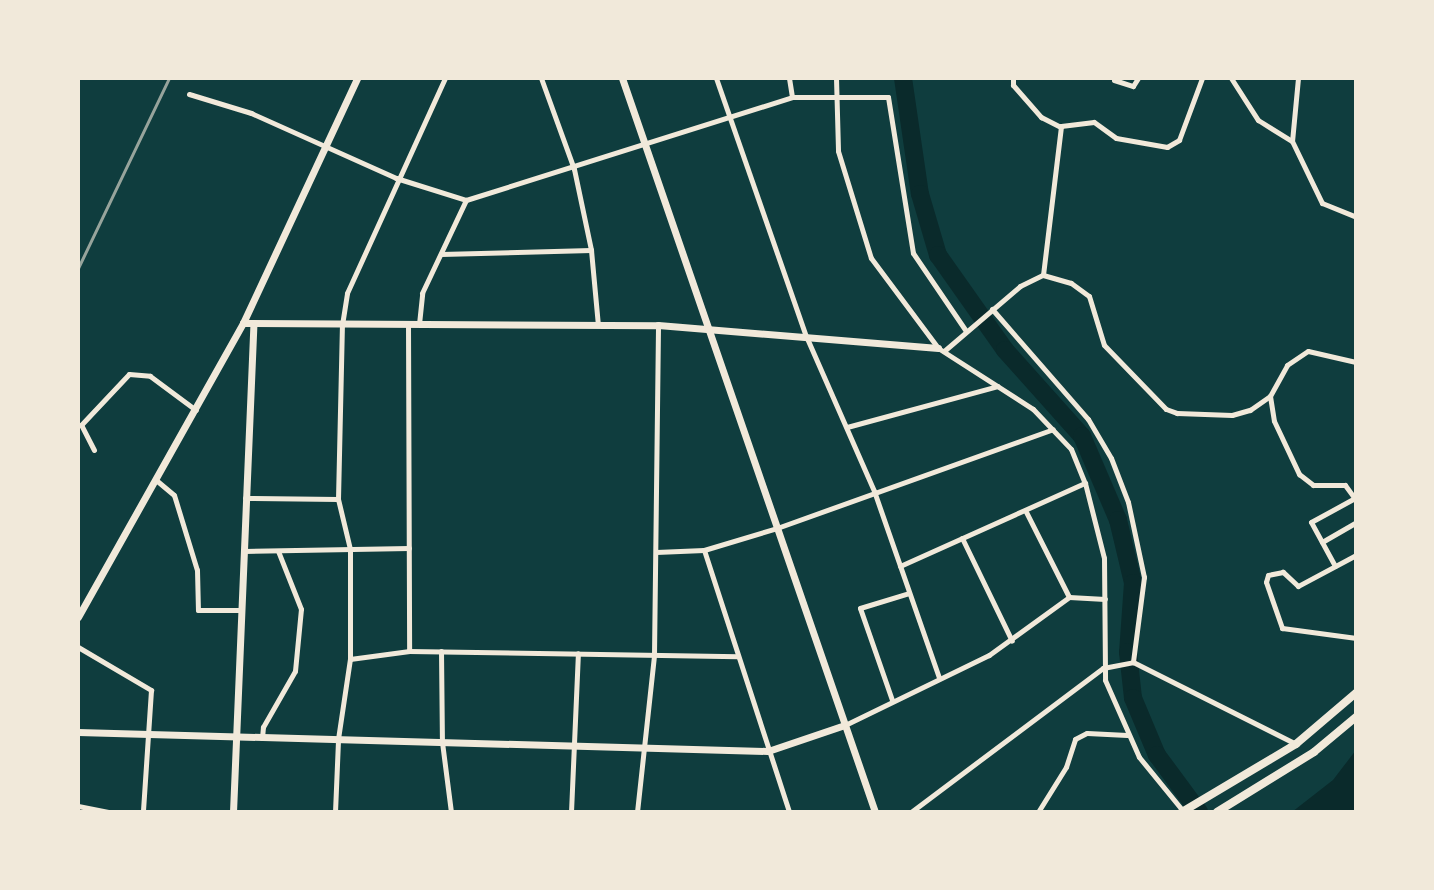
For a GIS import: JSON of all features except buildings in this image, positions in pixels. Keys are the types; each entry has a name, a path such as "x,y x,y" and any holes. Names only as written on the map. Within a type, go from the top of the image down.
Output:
{"highway":[{"path":"1183,812 1296,744 1356,693"},
{"path":"1217,812 1305,758 1356,717"}],"street":[{"path":"78,617 196,410 243,322 357,78"},
{"path":"335,812 338,739 350,659 350,549 338,499 342,325 347,293 396,178 445,78"},
{"path":"542,78 574,169 591,250 598,325"},
{"path":"622,78 647,145 706,327 875,812"},
{"path":"716,78 806,336 874,491 939,678"},
{"path":"789,78 792,97"},
{"path":"836,78 834,98 838,151 871,258 941,350 998,386 1053,429 1071,449 1085,483 1102,547 1105,599 1103,668 1127,735 1183,812"},
{"path":"1014,78 1013,85 1041,117 1060,127 1094,122 1116,138 1167,147 1179,140 1202,78"},
{"path":"1114,80 1133,86 1138,78"},
{"path":"1231,78 1263,124 1292,141"},
{"path":"1298,78 1292,141 1322,203 1356,217"},
{"path":"189,94 251,113 396,178 466,200 574,169 792,97 888,97 913,253 968,329"},
{"path":"243,322 253,325 658,325 706,327 941,350 992,309 1042,275 1060,127"},
{"path":"419,324 422,293 466,200"},
{"path":"441,254 591,250"},
{"path":"1042,275 1071,283 1089,296 1104,345 1166,409 1232,415 1270,396 1297,355 1319,350 1356,362"},
{"path":"992,309 1088,419 1112,458 1128,502 1144,577 1133,662"},
{"path":"408,324 409,651"},
{"path":"233,812 234,737 253,325"},
{"path":"637,812 654,655 658,325"},
{"path":"94,450 81,425 129,374 150,376 196,410"},
{"path":"847,427 998,386"},
{"path":"1270,396 1274,421 1299,474 1313,485 1345,485 1355,499 1311,522 1335,566"},
{"path":"656,552 704,550 777,528 874,491 1053,429"},
{"path":"156,480 174,495 197,570 198,610 240,610"},
{"path":"900,566 1085,483"},
{"path":"245,498 338,499"},
{"path":"1025,510 1069,597"},
{"path":"1322,542 1356,522"},
{"path":"962,538 1012,641"},
{"path":"244,551 409,548"},
{"path":"704,550 789,812"},
{"path":"262,738 263,727 296,671 301,609 278,551"},
{"path":"1356,555 1298,586 1283,572 1268,575 1275,618 1292,630 1356,638"},
{"path":"892,700 860,608 909,593"},
{"path":"78,732 768,751 845,725 1012,641 1069,597 1105,599"},
{"path":"78,647 151,690 143,812"},
{"path":"350,659 409,651 738,656"},
{"path":"441,651 442,742 451,812"},
{"path":"571,812 578,653"},
{"path":"911,812 1103,668 1133,662 1296,744"},
{"path":"1038,812 1066,767 1075,739 1087,733 1127,735"},
{"path":"78,806 110,812"}],"water":[{"path":"1356,750 1356,812 1292,812 1333,780"}],"waterway":[{"path":"903,78 920,194 938,255 1005,350 1082,436 1118,520 1133,583 1128,652 1133,698 1157,755 1199,812"}],"railway":[{"path":"78,268 169,78"}]}
